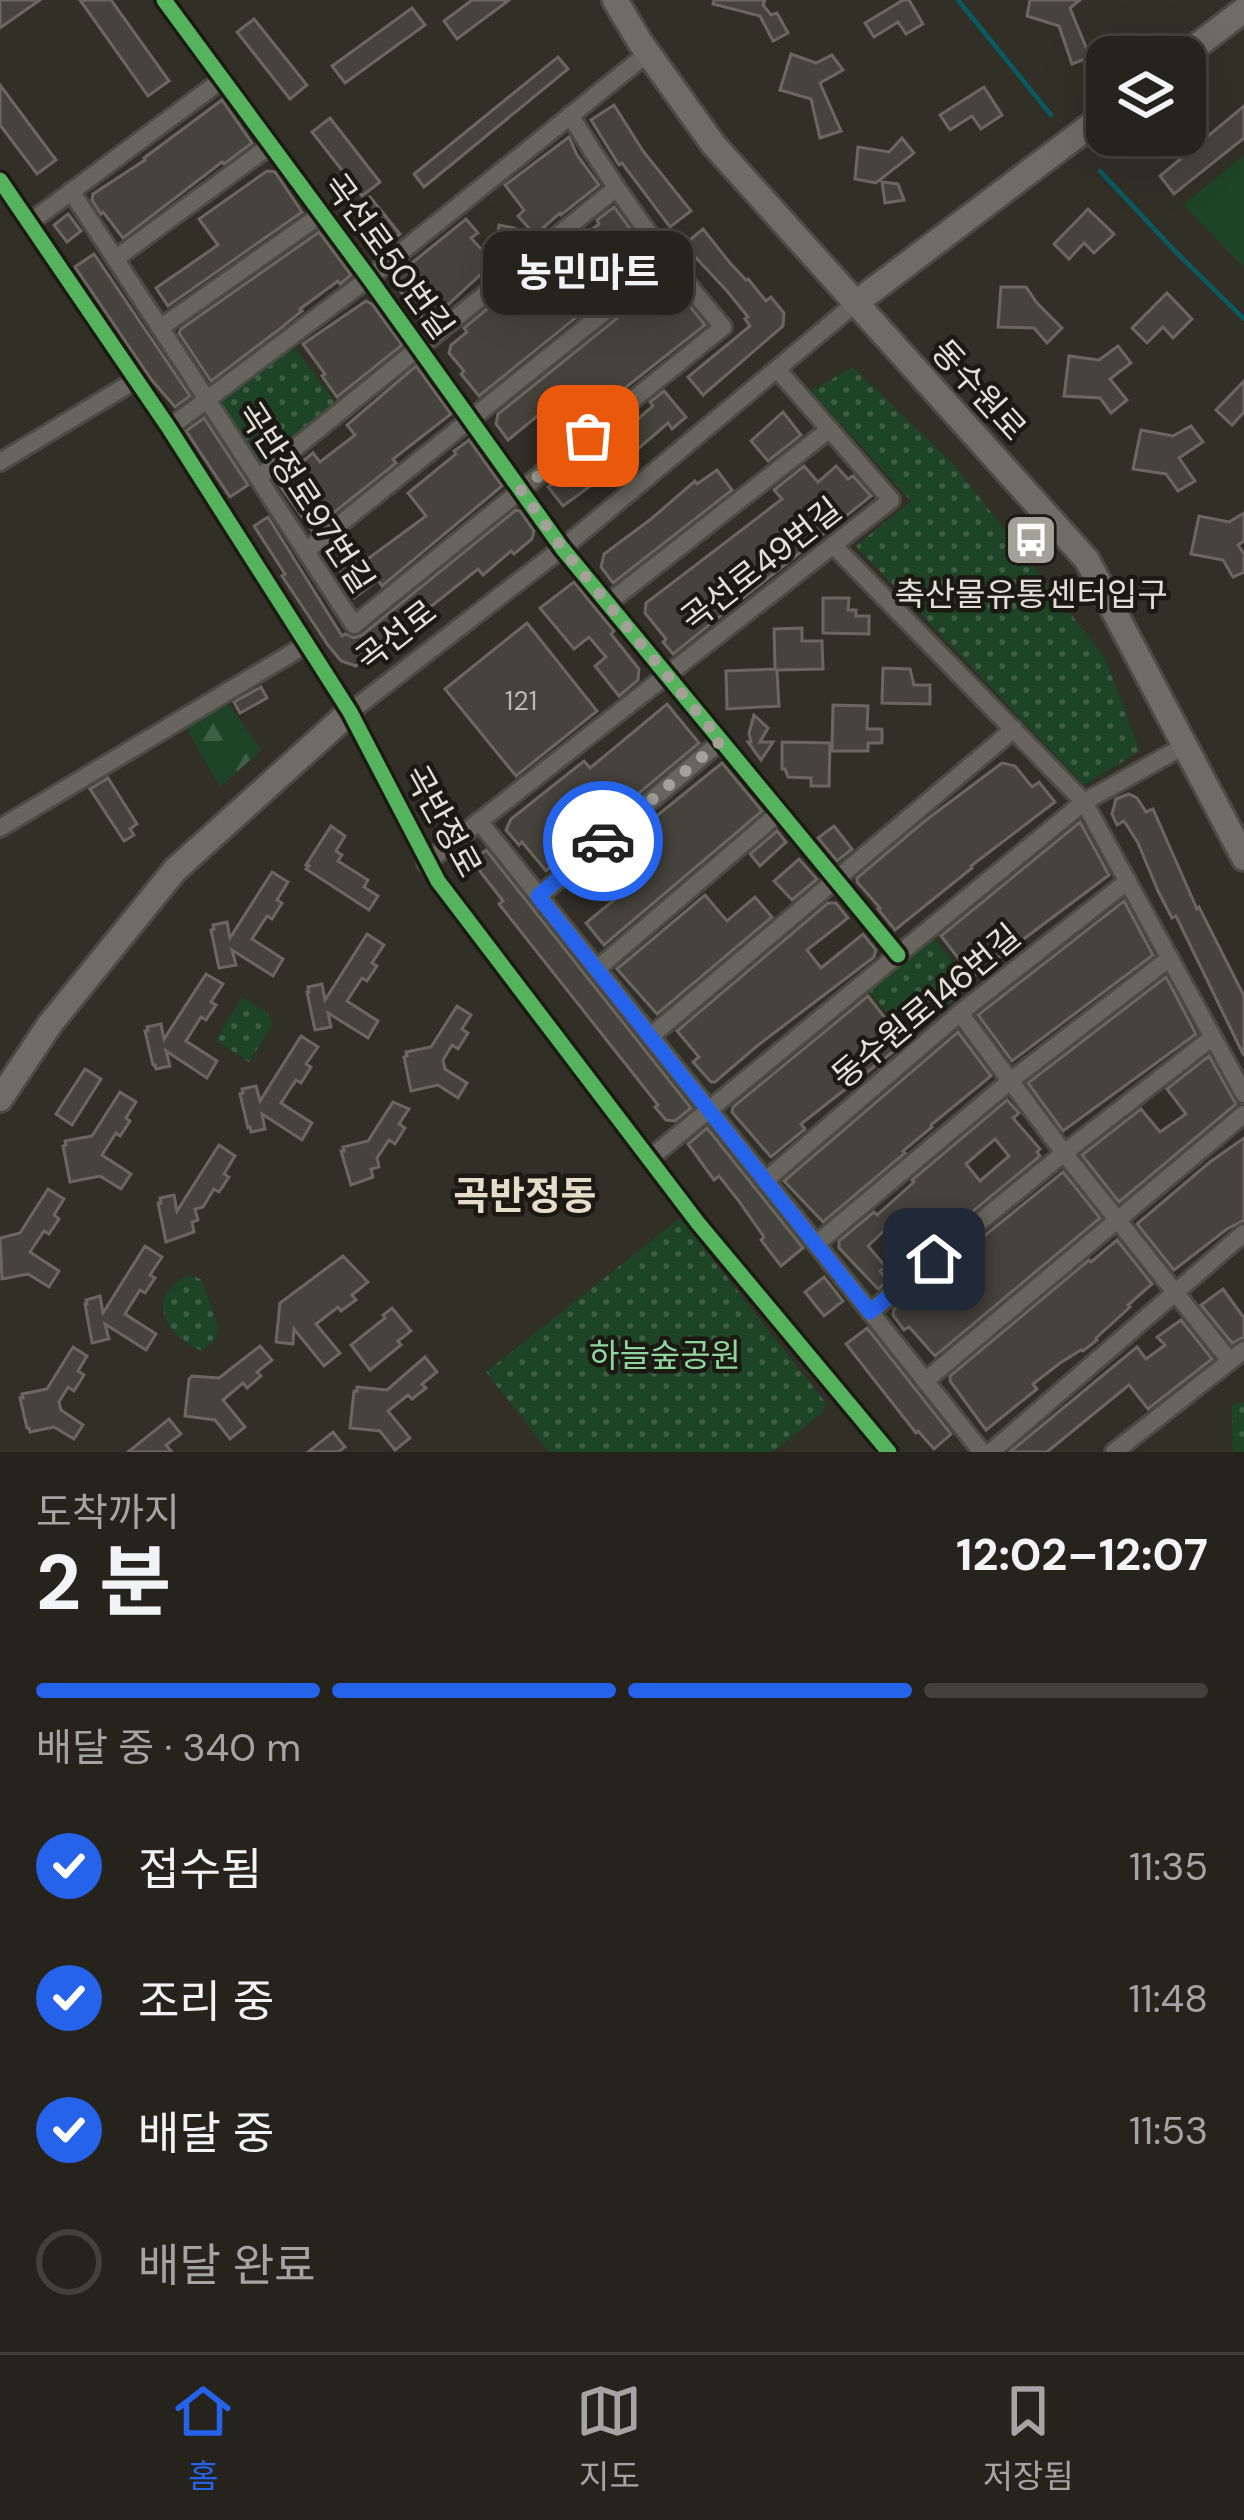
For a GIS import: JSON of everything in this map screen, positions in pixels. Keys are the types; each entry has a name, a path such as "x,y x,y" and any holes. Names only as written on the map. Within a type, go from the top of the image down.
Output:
{"main road":[{"name":"동수원로","path":"615,0 713,144 1087,560 1244,858"},
{"path":"1206,38 1244,10"},
{"name":"곡선로","path":"857,302 1086,130"},
{"name":"곡선로","path":"0,1099 50,1024 175,870 350,712"}],"street":[{"name":"곡선로50번길","path":"164,0 562,548"},
{"name":"곡반정로97번길","path":"169,428 369,278 648,53"},
{"path":"29,223 223,80"},
{"path":"521,490 723,327 667,262 570,115"},
{"path":"116,259 271,145"},
{"name":"곡반정로","path":"0,180 169,428 350,712 426,863 698,1223 889,1452"},
{"name":"곡선로50번길","path":"258,478 615,189"},
{"path":"71,191 208,401"},
{"name":"곡선로50번길","path":"160,328 322,214"},
{"path":"306,551 667,262"},
{"name":"곡선로","path":"350,712 562,548 857,302"},
{"path":"777,369 830,429"},
{"path":"0,463 136,380"},
{"name":"곡반정로97번길","path":"208,401 354,625 521,490"},
{"name":"곡선로49번길","path":"426,863 891,500 830,429 608,603"},
{"path":"833,545 1084,802 1244,1094"},
{"name":"곡선로49번길","path":"562,548 898,955"},
{"path":"0,828 307,644"},
{"path":"651,1036 1014,729"},
{"path":"538,896 721,741"},
{"name":"동수원로146번길","path":"649,1159 1084,802 1184,746"},
{"path":"597,969 780,812"},
{"path":"479,821 925,1381 987,1452 1244,1233"},
{"name":"동수원로146번길","path":"766,1180 960,1013 1128,881"},
{"path":"817,1244 1010,1081 1169,958"},
{"path":"960,1013 1064,1154 1175,1292 1237,1355 1114,1452"},
{"path":"870,1312 1213,1037"},
{"path":"925,1381 1244,1114"}],"green space":[{"path":"1244,155 1244,267 1183,205"},
{"path":"290,341 337,405 264,460 255,459 215,405 217,396"},
{"path":"853,367 954,465 1105,658 1140,751 1084,785 856,546 911,501 811,391"},
{"path":"228,703 261,750 220,787 186,728"},
{"path":"934,938 972,985 907,1037 868,990"},
{"path":"242,997 267,1013 273,1024 249,1062 216,1040"},
{"name":"하늘숲공원","path":"680,1218 826,1403 823,1412 773,1452 549,1452 486,1372"},
{"path":"188,1275 201,1279 218,1326 216,1339 202,1351 178,1336 165,1316 166,1294"},
{"path":"1244,1402 1244,1452 1233,1452 1232,1405"}],"building":[{"path":"0,0 40,0 0,28"},
{"path":"80,0 111,0 169,81 148,96"},
{"path":"472,0 509,0 457,39 444,21"},
{"path":"714,0 765,0 763,5 771,15 777,13 788,33 773,41 760,16 713,4"},
{"path":"909,0 923,24 906,34 898,22 874,37 865,23"},
{"path":"1030,0 1080,0 1070,8 1086,59 1072,64 1059,26 1027,16"},
{"path":"412,8 425,25 345,83 332,66"},
{"path":"254,19 307,85 290,99 237,32"},
{"path":"791,54 816,63 832,55 843,70 820,83 841,131 820,138 811,99 780,90"},
{"path":"558,57 568,69 424,187 414,174"},
{"path":"0,85 56,160 37,174 0,125"},
{"path":"984,87 1002,115 981,129 972,116 950,130 940,115"},
{"path":"222,100 252,143 123,238 101,214 93,194"},
{"path":"614,105 691,211 670,227 619,165 591,120"},
{"path":"1244,106 1244,138 1174,194 1160,176 1184,156 1206,156 1206,138"},
{"path":"330,118 380,182 362,196 312,132"},
{"path":"569,137 599,185 535,235 518,216 524,210 505,185"},
{"path":"902,138 914,153 876,183 855,179 858,147 889,152"},
{"path":"267,171 275,172 302,212 168,306 156,288 218,245 199,219"},
{"path":"882,182 898,184 904,200 885,203"},
{"path":"370,197 400,234 376,253 347,216"},
{"path":"614,207 651,257 479,396 449,353 451,345 467,332 464,328 599,224 597,220"},
{"path":"1088,209 1114,234 1094,253 1084,243 1069,259 1054,244"},
{"path":"68,214 81,231 67,242 54,225"},
{"path":"466,219 478,233 471,238 492,261 499,225 514,228 509,254 504,253 427,324 397,287 397,275"},
{"path":"703,229 766,301 771,297 784,313 783,326 703,395 688,377 750,326 727,291 684,245"},
{"path":"319,232 351,275 300,309 211,381 179,333 181,329"},
{"path":"94,254 190,396 175,407 75,267"},
{"path":"667,278 705,325 560,439 541,413 508,440 496,424 498,414"},
{"path":"1001,287 1026,287 1062,328 1047,343 1034,328 998,327"},
{"path":"1167,293 1192,319 1173,338 1163,327 1147,343 1132,328"},
{"path":"366,301 402,345 337,397 303,344"},
{"path":"1118,346 1131,363 1110,379 1127,400 1111,413 1100,398 1064,396 1069,356 1099,360"},
{"path":"416,366 451,414 312,530 277,482 313,453 320,462 355,435 347,425"},
{"path":"1244,381 1244,412 1232,425 1216,410"},
{"path":"664,391 686,417 672,429 668,423 563,506 548,487 621,427 624,431"},
{"path":"783,412 801,435 768,461 751,441"},
{"path":"204,418 248,485 230,497 186,431"},
{"path":"1191,426 1203,442 1179,458 1195,481 1178,491 1166,474 1133,469 1141,430 1173,436"},
{"path":"469,440 502,486 382,586 378,580 354,598 326,554 347,538 365,561 426,516 408,493"},
{"path":"804,466 818,482 836,466 871,496 673,654 645,613 646,603 782,499 774,490"},
{"path":"717,470 732,490 613,583 601,567 604,554 695,481"},
{"path":"516,510 534,531 532,539 483,575 478,569 356,666 341,661 328,645 254,526 268,517 342,636 354,638"},
{"path":"1244,513 1244,541 1238,545 1244,554 1244,572 1233,577 1223,560 1191,554 1199,516 1229,522"},
{"path":"574,582 639,669 638,680 619,696 595,666 606,657 589,637 574,649 540,608"},
{"path":"823,598 849,598 848,610 869,616 869,634 823,633"},
{"path":"527,623 597,711 516,776 445,689"},
{"path":"802,628 802,641 822,641 823,669 777,670 779,706 727,709 726,671 775,669 774,629"},
{"path":"883,668 910,669 914,685 930,685 930,704 882,703"},
{"path":"261,687 267,698 240,713 234,702"},
{"path":"667,704 699,743 546,871 506,830 511,819 584,761 590,768"},
{"path":"833,705 868,706 867,729 882,729 882,743 868,743 868,751 832,751"},
{"path":"754,715 768,728 760,742 773,742 761,760 748,742"},
{"path":"782,742 830,743 829,786 811,786 811,778 788,777 782,769"},
{"path":"722,763 762,811 604,945 586,923 620,895 596,865"},
{"path":"1002,763 1015,766 1032,787 1039,782 1055,802 895,930 857,878"},
{"path":"108,778 137,824 130,829 134,835 124,841 90,789"},
{"path":"1129,794 1146,812 1153,809 1197,909 1244,996 1244,1056 1138,843 1124,821 1117,825 1112,814 1116,799"},
{"path":"1080,822 1109,875 973,977 941,936"},
{"path":"331,826 345,836 336,851 342,855 338,861 368,880 364,887 378,896 369,910 306,869"},
{"path":"834,826 852,849 837,861 818,838"},
{"path":"777,831 786,842 760,866 750,854"},
{"path":"486,850 691,1108 675,1121 666,1120 655,1107 658,1105 499,904 503,901 472,861"},
{"path":"799,859 817,879 792,900 774,881"},
{"path":"272,872 288,882 277,900 282,903 252,939 283,959 273,976 232,950 236,965 219,968 213,925 227,922 230,938"},
{"path":"705,895 727,921 755,897 772,917 657,1014 617,969"},
{"path":"1124,901 1153,955 1012,1061 978,1015"},
{"path":"828,903 836,903 848,918 807,950 821,968 863,934 876,950 874,957 711,1082 693,1062 699,1057 677,1031"},
{"path":"367,934 384,945 372,963 377,966 347,1001 378,1021 368,1038 328,1013 331,1027 315,1030 308,987 322,984 325,1000"},
{"path":"206,974 223,984 211,1002 216,1005 206,1020 201,1017 186,1041 217,1061 207,1078 166,1051 170,1066 156,1069 147,1027 161,1024 164,1039"},
{"path":"1166,977 1196,1034 1063,1131 1028,1083"},
{"path":"868,996 908,1040 801,1124 805,1129 771,1157 732,1112 733,1107"},
{"path":"457,1006 471,1015 462,1029 468,1033 443,1060 445,1069 467,1083 458,1098 438,1085 411,1091 406,1052 431,1047"},
{"path":"958,1032 991,1076 823,1222 784,1181"},
{"path":"301,1036 318,1047 301,1083 296,1080 281,1103 312,1123 302,1140 262,1114 265,1129 251,1132 242,1089 256,1086 260,1101"},
{"path":"1209,1056 1236,1104 1119,1202 1082,1155 1141,1109 1160,1132 1186,1114 1167,1089"},
{"path":"85,1069 101,1079 72,1125 56,1114"},
{"path":"120,1092 136,1102 126,1118 130,1121 102,1155 131,1174 121,1189 100,1176 70,1182 65,1141 92,1136"},
{"path":"1007,1100 1019,1113 1013,1118 1040,1149 1040,1156 916,1258 888,1227 868,1246 886,1267 880,1271 888,1281 878,1289 839,1248 839,1241 874,1212 877,1215","holes":["995,1139 1009,1156 980,1181 966,1164"]},
{"path":"393,1102 409,1109 399,1124 405,1128 395,1144 389,1140 377,1158 379,1167 371,1169 373,1177 351,1185 343,1147 368,1141"},
{"path":"707,1128 803,1248 781,1266 738,1200 719,1176 714,1180 688,1144"},
{"path":"1244,1138 1244,1220 1174,1270 1137,1224"},
{"path":"219,1145 235,1156 224,1174 229,1177 219,1192 214,1189 203,1207 195,1209 194,1232 166,1242 160,1198 174,1195 177,1211"},
{"path":"1063,1172 1100,1218 935,1356 909,1327 904,1330 894,1309"},
{"path":"48,1189 64,1199 54,1215 59,1219 30,1252 59,1271 49,1287 28,1274 2,1279 0,1238 20,1233"},
{"path":"1117,1240 1152,1284 1097,1340 1033,1384 1037,1389 986,1430 950,1376"},
{"path":"145,1246 162,1257 150,1275 155,1278 145,1293 140,1290 125,1314 156,1334 146,1350 105,1324 109,1339 92,1343 86,1300 100,1296 103,1313"},
{"path":"343,1256 368,1282 352,1295 356,1300 316,1324 340,1353 324,1366 294,1329 293,1344 276,1342 280,1303"},
{"path":"824,1277 843,1301 824,1316 805,1292"},
{"path":"1223,1289 1244,1318 1244,1337 1232,1343 1201,1305"},
{"path":"392,1308 411,1331 370,1370 351,1345"},
{"path":"1181,1320 1212,1359 1148,1409 1129,1385 1047,1452 1010,1452 1137,1347 1146,1359 1165,1345 1157,1337"},
{"path":"867,1328 951,1434 934,1449 846,1344"},
{"path":"260,1346 272,1360 247,1388 243,1383 223,1400 245,1427 230,1439 215,1420 185,1416 192,1376 219,1378"},
{"path":"73,1347 87,1356 78,1371 84,1375 59,1402 61,1410 83,1425 74,1439 54,1427 30,1432 22,1394 47,1389"},
{"path":"425,1357 437,1372 422,1384 426,1388 388,1411 410,1438 395,1450 380,1431 350,1428 357,1387 387,1390"},
{"path":"169,1419 181,1434 166,1445 172,1452 128,1452"},
{"path":"333,1432 345,1447 338,1452 308,1452"}],"waterway":[{"path":"958,0 1051,115"},
{"path":"1100,171 1244,319"}],"cycle path":[{"path":"164,0 562,548 898,955"},
{"path":"0,180 169,428 350,712 438,881 698,1223 889,1452"}],"way so far":[{"path":"588,436 521,490 562,548 721,741 603,841"}],"place":[{"name":"농민마트","path":"588,436"},
{"name":"축산물유통센터입구","path":"1031,540"}],"district":[{"name":"곡반정동","path":"525,1195"}],"route":[{"path":"603,841 538,896 870,1312 934,1259"}]}
